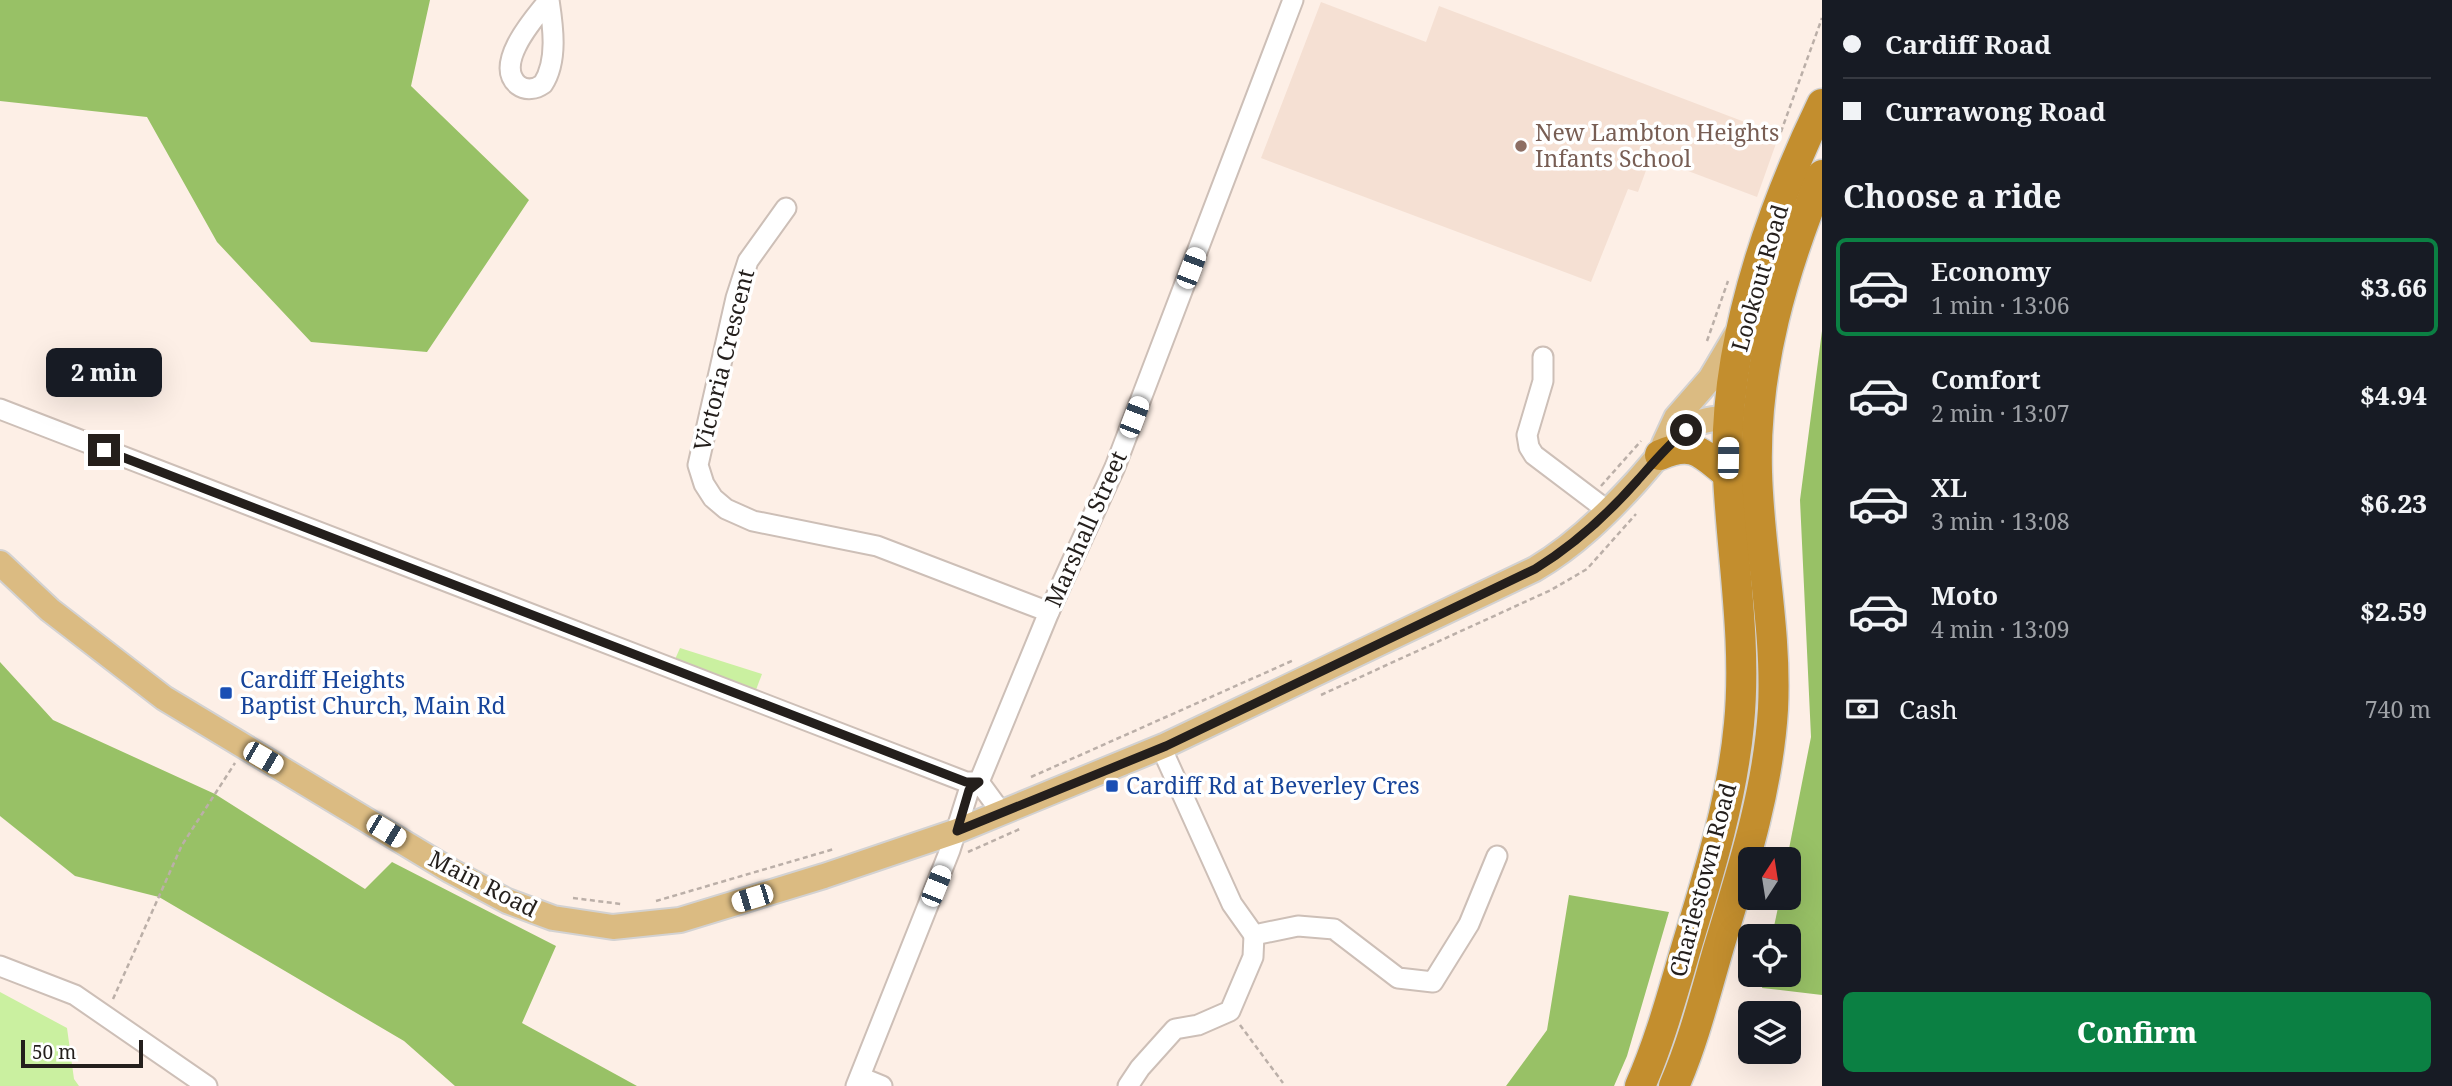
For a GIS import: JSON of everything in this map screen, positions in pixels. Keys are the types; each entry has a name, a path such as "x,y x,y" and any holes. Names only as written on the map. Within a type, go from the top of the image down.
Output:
{"highway":[{"name":"Lookout Road","path":"1743,418 1734,374 1745,317 1779,206 1802,145 1822,104"},
{"name":"Lookout Road","path":"1743,418 1795,243 1822,175"},
{"name":"Charlestown Road","path":"1640,1086 1672,994 1716,851 1735,757 1741,659 1728,474 1743,418"},
{"name":"Charlestown Road","path":"1674,1086 1753,831 1765,777 1772,710 1774,651 1757,473 1743,418"},
{"path":"1660,455 1681,447 1695,449 1703,452 1728,474"}],"main road":[{"path":"1660,455 1676,418 1710,379 1745,317"},
{"name":"Main Road","path":"0,563 50,610 164,698 451,871 507,901 554,919 614,927 680,920 824,876 957,831 1161,747 1513,581 1564,551 1608,511 1686,430 1699,423 1743,418"}],"street":[{"name":"Marshall Street","path":"858,1081 957,831 969,790 979,782 1049,612 1115,467 1293,0"},
{"name":"Victoria Crescent","path":"786,208 748,261 736,298 698,465 704,484 713,498 726,509 753,521 877,546 1049,612"},
{"path":"1543,356 1543,381 1527,435 1529,447 1534,455 1608,511"},
{"path":"0,409 966,782 979,782 1001,812"},
{"path":"1128,1086 1140,1068 1175,1029 1198,1024 1230,1011 1253,957 1254,935 1232,904 1161,747"},
{"path":"1254,935 1298,926 1334,929 1398,978 1433,982 1469,924 1497,856"},
{"path":"0,967 75,995 207,1086"},
{"path":"858,1081 882,1086"}],"path":[{"path":"1031,776 1296,659"},
{"path":"106,1015 182,845 245,747"},
{"path":"650,902 838,848"},
{"path":"573,898 622,904"},
{"path":"1230,1011 1283,1083"}],"shaded area":[{"name":"New Lambton Heights Infants School","path":"1321,2 1426,42 1439,6 1779,135 1757,197 1651,157 1638,192 1628,189 1591,282 1261,158"}],"green space":[{"path":"0,0 430,0 411,86 529,200 427,352 311,342 217,242 147,117 0,101"},
{"path":"1822,331 1822,995 1762,988 1801,987 1801,924 1775,924 1777,910 1801,910 1801,847 1789,847 1811,737 1800,500"},
{"path":"680,648 762,674 754,695 673,664"},
{"path":"0,662 53,720 215,794 365,889 392,862 556,946 522,1023 637,1086 455,1086 404,1041 159,897 75,876 0,816"},
{"path":"1569,895 1669,912 1627,1056 1614,1086 1506,1086 1547,1030"},
{"path":"0,992 67,1028 74,1079 79,1086 0,1086"}],"place":[{"name":"New Lambton Heights Infants School","path":"1521,146"},
{"name":"Cardiff Heights Baptist Church, Main Rd","path":"226,693"},
{"name":"Cardiff Rd at Beverley Cres","path":"1112,786"}],"route":[{"path":"104,450 966,782 979,782 969,790 957,831 1166,746 1535,569 1564,551 1608,511 1686,430"}]}
